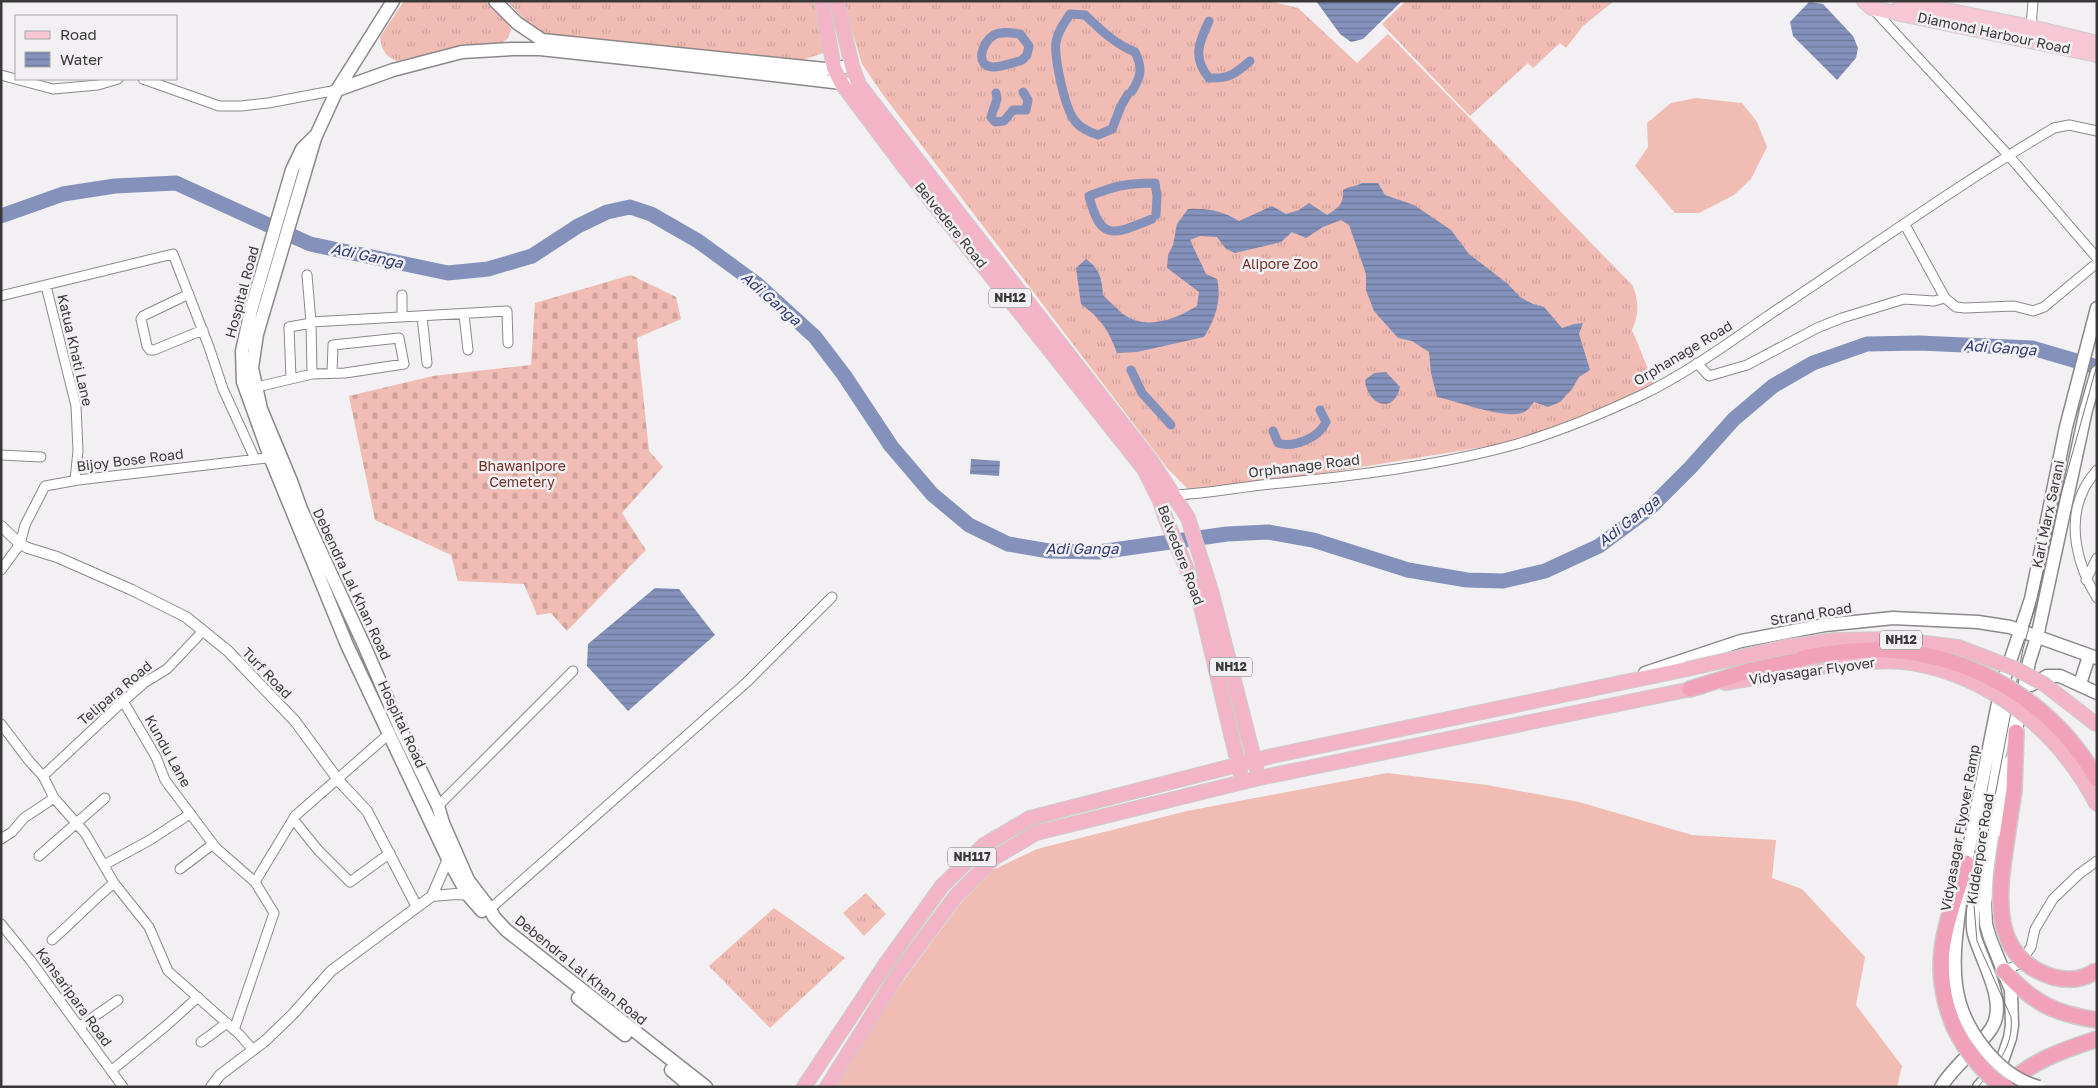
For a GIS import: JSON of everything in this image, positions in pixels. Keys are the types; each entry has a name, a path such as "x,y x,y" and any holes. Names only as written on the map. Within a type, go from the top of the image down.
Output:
{"highway":[{"name":"NH12","path":"822,1 834,68"},
{"name":"Belvedere Road","path":"837,1 852,66 859,85 1152,462 1188,518 1206,574 1259,778"},
{"name":"Belvedere Road","path":"834,68 842,84 908,171 1144,469 1160,501 1199,598 1242,782"},
{"name":"Vidyasagar Flyover","path":"1596,688 1785,648 1835,640 1892,639 1958,647 2016,669 2044,684 2097,725"},
{"path":"1690,689 1762,666 1840,651 1885,650 1943,659 1970,667 2006,685 2032,702 2058,726 2097,779"},
{"name":"Vidyasagar Flyover","path":"1259,778 1690,689 1832,665 1882,661 1911,663 1943,670 1989,689 2021,711 2055,743 2077,769 2097,804"},
{"name":"NH12","path":"1238,763 1596,688"},
{"path":"2016,732 2014,790 2000,898 2001,920 2008,941 2021,960 2042,974 2067,981 2092,974 2097,970"},
{"name":"NH117","path":"804,1087 885,966 942,886 984,845 1030,818 1238,763"},
{"name":"NH12","path":"1242,782 1259,778"},
{"path":"827,1087 898,974 955,897 994,858 1036,833 1242,782"},
{"path":"1966,863 1945,933 1941,958 1942,985 1957,1034 1979,1064 2005,1087 2016,1076 2042,1060 2069,1048 2097,1039"},
{"path":"885,966 898,974"},
{"path":"2004,971 2021,990 2039,1003 2058,1012 2097,1020"}],"main road":[{"name":"Debendra Lal Khan Road","path":"393,1 337,90 317,134 260,322 252,368 263,416 276,457 401,730 438,806 452,856 468,880 473,894 490,908 494,917 506,930 706,1087"},
{"path":"494,1 541,44 859,85"},
{"name":"Diamond Harbour Road","path":"1900,1 1946,5 2097,43"},
{"name":"Diamond Harbour Road","path":"1870,3 2097,55"},
{"path":"512,49 521,36 517,22"},
{"path":"337,90 394,70 462,52 512,49 541,44 834,68 852,66"},
{"name":"Hospital Road","path":"317,134 302,148 292,170 251,310 242,351 243,382 276,457 327,599 390,733 452,856"},
{"path":"2020,631 2031,599 2066,428 2097,308"},
{"name":"Karl Marx Sarani","path":"2029,662 2037,637 2086,410 2097,372"},
{"path":"2066,428 2086,410"},
{"name":"Strand Road","path":"1596,688 1741,641 1825,625 1893,618 1931,618 2010,627 2093,657"},
{"name":"Vidyasagar Flyover Ramp","path":"2020,631 2001,688 1966,863 1954,955 1956,987 1972,1033 1990,1056 2007,1071 2039,1087"},
{"name":"Kidderpore Road","path":"1998,1008 1995,992 1973,932 1973,911 2020,631"},
{"path":"2080,684 2093,657"},
{"name":"Kidderpore Road","path":"1979,1087 2006,1054 2012,1025 2011,990 1990,938 1986,924 1985,903 2029,662"},
{"path":"2024,691 2047,676 2060,676 2097,693"},
{"path":"473,894 502,934 538,962 593,1011 691,1087"},
{"path":"1941,1087 1991,1029 1997,1017 1998,1008 2012,1008"}],"street":[{"path":"2031,27 2032,1"},
{"path":"1870,3 2009,156 2097,258"},
{"path":"1,75 15,79"},
{"path":"20,80 53,89 98,85 115,80"},
{"path":"146,80 219,106 268,103 337,90"},
{"name":"Orphanage Road","path":"1174,495 1200,494 1253,486 1339,477 1484,452 1520,443 1580,421 1645,394 1698,363 2054,128 2069,125 2097,131"},
{"path":"1905,225 1945,298 1956,307 2014,306 2033,311 2044,307 2097,263"},
{"path":"1,296 173,254 203,330 223,389 255,459"},
{"path":"307,275 311,322 312,374"},
{"name":"Katua Khati Lane","path":"46,286 76,406 78,451 75,480"},
{"path":"189,294 143,316 141,319 147,346 150,350 154,350 203,330"},
{"path":"402,295 402,317"},
{"path":"1698,363 1709,376 1747,365 1817,328 1842,318 1904,299 1934,301 1945,298"},
{"path":"292,378 289,327 311,322 507,311 508,343"},
{"path":"464,314 468,350"},
{"path":"422,316 427,363"},
{"path":"256,387 312,374 345,373 404,364 399,338 333,345 332,373"},
{"path":"1,454 41,457"},
{"name":"Bijoy Bose Road","path":"20,544 25,525 45,486 75,480 276,457"},
{"path":"2097,470 2084,489 2078,506 2075,528 2078,553 2086,580 2097,598"},
{"path":"1,526 20,544 1,570"},
{"name":"Turf Road","path":"20,544 57,557 132,590 186,617 228,651 295,721 337,779 368,811 417,907"},
{"path":"2086,580 2097,558"},
{"path":"490,908 748,682 832,596"},
{"name":"Telipara Road","path":"43,776 123,701 166,668 203,631"},
{"path":"438,806 573,671"},
{"name":"Kundu Lane","path":"123,701 156,757 165,780 213,844 255,882 274,913 234,1030"},
{"path":"1,724 43,776 54,798 85,833 114,883 149,926 168,971 227,1023 253,1050"},
{"path":"255,882 293,819 390,733"},
{"path":"1,839 12,832 24,818 54,798"},
{"path":"39,856 105,798"},
{"path":"104,865 150,840 190,814"},
{"path":"293,819 318,850 350,882 390,853"},
{"path":"180,869 213,844"},
{"path":"211,1087 220,1075 253,1050 293,1014 331,971 432,896 452,856"},
{"path":"2004,971 2019,964 2031,947 2035,929 2053,899 2079,874 2097,861"},
{"path":"52,940 78,914 114,883"},
{"path":"432,896 473,894"},
{"name":"Kansaripara Road","path":"1,924 123,1087"},
{"path":"111,1071 168,1025 198,997"},
{"path":"79,1027 118,1000"},
{"path":"201,1042 227,1023"}],"green space":[{"path":"404,1 485,1 508,23 511,30 508,38 502,43 463,46 398,61 385,52 380,37"},
{"path":"507,1 826,1 833,50 802,60 722,55 541,37"},
{"name":"Alipore Zoo","path":"843,1 1269,1 1298,8 1357,63 1388,34 1633,286 1637,308 1632,330 1655,386 1643,393 1520,441 1325,473 1189,490 1168,469 881,92 862,64"},
{"path":"1406,1 1614,1 1583,26 1566,48 1560,43 1533,68 1528,63 1470,116 1382,24"},
{"path":"1696,98 1742,103 1757,122 1767,147 1751,179 1734,195 1699,213 1675,213 1635,166 1648,147 1647,123 1671,103"},
{"name":"Bhawanipore Cemetery","path":"631,275 676,297 681,319 637,338 649,451 663,467 622,513 646,550 567,631 551,613 537,615 524,584 458,581 451,555 375,520 349,396 433,376 531,365 535,303"},
{"path":"1387,773 1487,785 1579,802 1692,835 1776,840 1772,878 1802,889 1865,957 1856,1005 1902,1066 1897,1087 834,1087 901,984 960,904 993,870 1037,849 1187,811"},
{"path":"866,893 886,914 864,936 843,913"},
{"path":"774,908 845,958 770,1028 709,966"}],"water":[{"path":"1316,1 1402,1 1363,39 1351,42 1340,34"},
{"path":"1809,2 1823,4 1853,36 1858,48 1856,58 1837,80 1793,36 1790,22"},
{"path":"1362,183 1378,183 1385,195 1414,205 1451,230 1469,254 1508,284 1520,297 1544,307 1562,328 1583,323 1579,334 1590,370 1579,377 1572,389 1560,402 1548,407 1534,402 1526,411 1518,414 1508,414 1483,410 1437,397 1431,373 1429,352 1412,341 1398,338 1374,311 1366,290 1366,274 1349,225 1341,220 1323,227 1306,238 1292,232 1281,242 1235,253 1226,249 1217,237 1200,236 1190,240 1206,274 1217,279 1218,302 1204,337 1137,352 1117,353 1103,325 1081,304 1076,268 1086,259 1099,275 1103,295 1123,314 1141,322 1161,321 1180,315 1197,306 1199,292 1167,268 1168,255 1173,245 1177,224 1188,209 1215,211 1239,221 1272,206 1286,214 1299,210 1309,203 1327,215 1340,205 1343,190"},
{"path":"1386,372 1400,387 1397,396 1387,404 1375,401 1370,396 1365,380 1374,373"},
{"path":"971,459 1000,461 999,476 970,474"},
{"path":"655,588 679,589 715,635 628,711 587,666 588,644"}],"waterway":[{"path":"1128,94 1112,129 1098,135 1084,129 1075,121 1063,92 1056,49 1058,34 1070,14 1085,15 1115,41 1135,52 1140,72 1132,91"},
{"path":"1209,21 1202,36 1199,50 1200,64 1209,78 1222,78 1231,75 1250,61"},
{"path":"1020,61 1003,66 987,66 983,63 983,48 994,35 1004,33 1020,34 1029,46 1027,55 1022,60"},
{"path":"996,93 997,99 991,117 995,122 1004,121 1013,110 1026,110 1028,100 1023,92"},
{"name":"Adi Ganga","path":"1,216 63,194 115,186 176,183 310,244 448,273 488,269 532,256 578,226 607,212 630,207 651,214 698,241 757,284 815,337 844,375 891,446 932,494 969,525 1008,544 1049,551 1099,552 1227,534 1268,532 1313,540 1408,570 1467,580 1503,581 1545,571 1599,546 1650,508 1690,468 1734,419 1773,386 1813,363 1867,344 1919,343 2032,348 2097,367"},
{"path":"1152,219 1119,231 1111,231 1104,228 1099,222 1089,196 1121,186 1155,183 1157,196 1156,215"},
{"path":"1131,370 1142,393 1171,425"},
{"path":"1273,431 1278,443 1284,444 1298,443 1312,437 1323,428 1326,422 1320,410"}],"tram line":[{"path":"1978,1087 2007,1047 2010,1038 2011,1017 1977,941 1974,906 2023,649 2037,598 2058,505 2097,365"}]}
